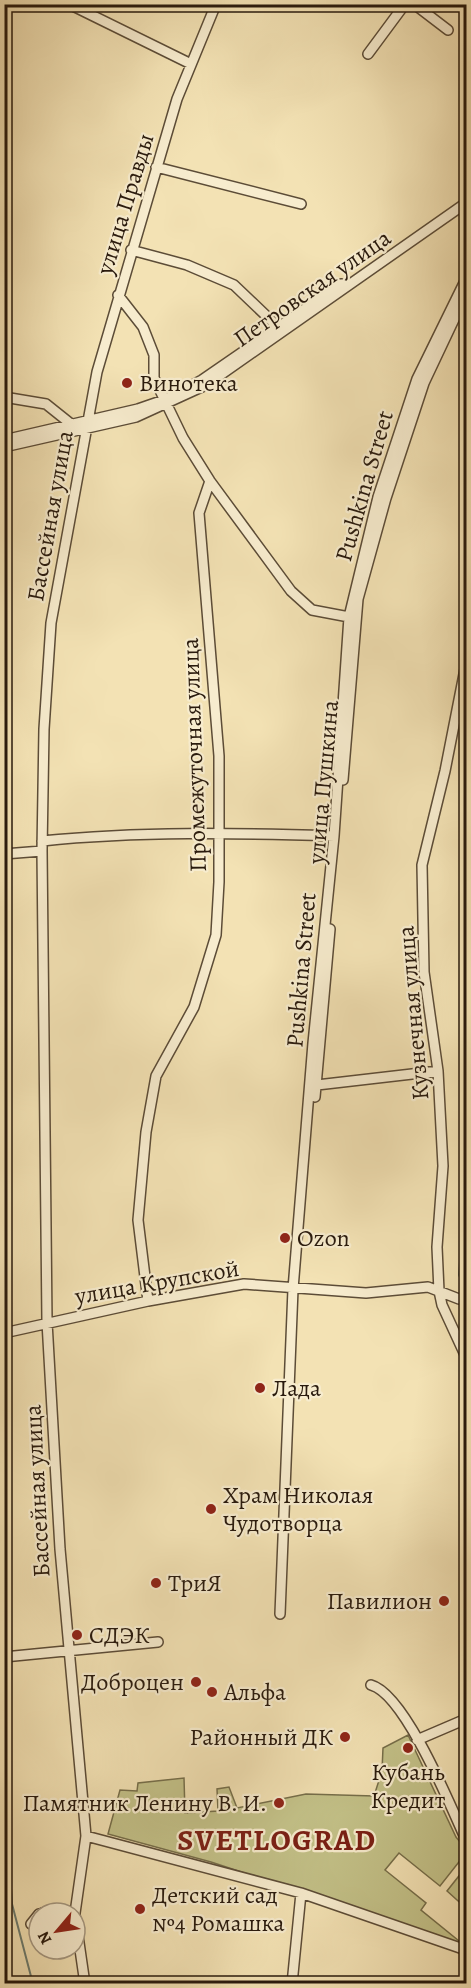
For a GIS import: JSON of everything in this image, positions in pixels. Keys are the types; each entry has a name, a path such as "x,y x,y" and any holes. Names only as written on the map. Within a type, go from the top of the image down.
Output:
{"street":[{"path":"69,4 191,64"},
{"name":"улица Правды","path":"86,423 118,295 177,99 216,4"},
{"path":"368,54 405,4"},
{"path":"414,4 448,30"},
{"path":"156,167 301,204"},
{"path":"7,445 165,402 202,380 466,197"},
{"name":"Петровская улица","path":"165,402 206,386 466,203"},
{"path":"131,250 187,265 234,285 278,327"},
{"name":"Pushkina Street","path":"314,1084 349,617 378,497 417,379 466,279"},
{"name":"улица Пушкина","path":"293,1289 299,1278 314,1084 358,599 386,498 424,383 466,294"},
{"path":"118,295 143,327 153,355 154,378 183,438 210,482 291,591 312,610 349,617"},
{"path":"4,396 46,404 71,424"},
{"path":"7,445 71,424 86,423"},
{"name":"Бассейная улица","path":"77,1901 86,1836 60,1549 47,1322 42,841 44,729 51,623 86,423"},
{"name":"Промежуточная улица","path":"148,1301 138,1220 146,1132 156,1076 194,1007 216,936 219,756 199,513 210,482"},
{"name":"Кузнечная улица","path":"466,667 445,771 422,865 424,972 438,1071 443,1166 437,1247 439,1291 442,1305 466,1357"},
{"path":"42,841 106,834 219,832 334,836"},
{"path":"4,854 42,851"},
{"path":"314,1084 438,1071"},
{"name":"улица Крупской","path":"4,1333 148,1301 244,1284 366,1293 428,1287 463,1299"},
{"path":"280,1614 293,1289"},
{"path":"4,1657 158,1642"},
{"path":"371,1685 380,1687 388,1695 417,1740 466,1840"},
{"path":"417,1740 466,1719"},
{"path":"86,1836 301,1893 466,1950"},
{"path":"292,1983 301,1893"},
{"name":"Бассейная улица","path":"82,1961 85,1983"}],"shaded area":[{"path":"408,1735 456,1837 466,1849 466,1853 440,1886 399,1853 385,1870 426,1903 421,1910 464,1945 211,1862 108,1834 120,1790 137,1791 138,1783 184,1778 185,1813 218,1811 217,1789 229,1787 237,1808 306,1794 374,1796 382,1771 383,1748"},
{"path":"466,1867 466,1908 447,1891"}],"waterway":[{"path":"466,785 460,818 466,842"},
{"path":"466,1182 459,1275 466,1293"},
{"path":"4,1830 8,1842 12,1904 33,1984"}],"place":[{"name":"Винотека","path":"127,383"},
{"name":"Ozon","path":"285,1238"},
{"name":"Лада","path":"260,1388"},
{"name":"Храм Николая Чудотворца","path":"211,1509"},
{"name":"ТриЯ","path":"156,1583"},
{"name":"Павилион","path":"444,1601"},
{"name":"СДЭК","path":"77,1635"},
{"name":"Доброцен","path":"196,1682"},
{"name":"Альфа","path":"212,1692"},
{"name":"Районный ДК","path":"345,1737"},
{"name":"Кубань Кредит","path":"408,1748"},
{"name":"Памятник Ленину В. И.","path":"279,1803"},
{"name":"Детский сад №4 Ромашка","path":"140,1909"}],"district":[{"name":"SVETLOGRAD","path":"277,1840"}]}
